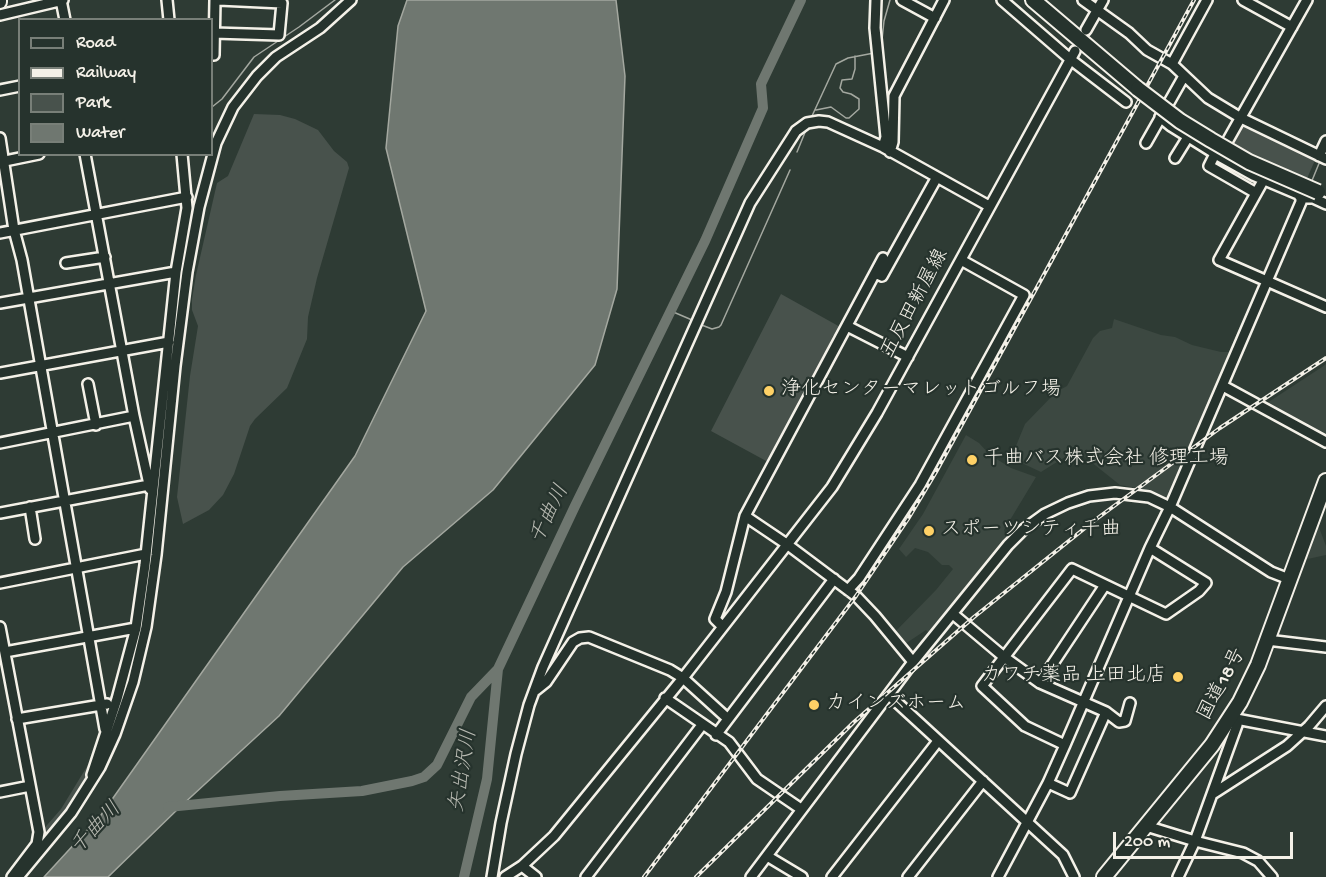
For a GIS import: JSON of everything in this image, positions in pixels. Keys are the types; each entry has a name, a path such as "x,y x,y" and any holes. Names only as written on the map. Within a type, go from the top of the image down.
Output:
{"highway":[{"path":"1033,0 1138,89 1180,121 1249,162 1323,197"},
{"name":"国道18号","path":"1104,877 1206,753 1231,718 1249,686 1326,481"}],"street":[{"path":"167,0 169,18"},
{"path":"213,55 214,55 214,33 217,0 282,3 279,35 214,33"},
{"path":"213,154 233,107 253,81 276,57 320,28 351,0"},
{"path":"876,0 877,52 886,150"},
{"path":"902,0 934,18"},
{"path":"886,150 892,142 894,96 944,0"},
{"path":"1002,0 1073,55 1126,102"},
{"path":"1083,0 1129,33 1147,50 1172,64 1208,98 1241,118 1322,157 1326,141"},
{"path":"1086,30 1103,0"},
{"path":"1172,64 1207,0"},
{"path":"1243,0 1292,27"},
{"path":"1256,193 1209,166 1241,118 1307,0"},
{"path":"0,15 62,1 65,18"},
{"name":"五反田新屋線","path":"505,877 522,866 554,836 788,545 845,467 908,357 1073,55"},
{"path":"1146,143 1184,76"},
{"path":"0,90 18,86"},
{"path":"1160,117 1217,155 1298,194 1301,198 1323,197"},
{"path":"492,877 516,754 543,667 750,203 800,127 807,123 828,122 886,150 989,206"},
{"path":"1175,158 1188,137"},
{"path":"0,138 14,230 105,731"},
{"path":"2,161 28,156"},
{"path":"85,156 134,416 151,490 160,517"},
{"path":"91,782 136,628 145,565 151,490 176,272 187,208 182,156"},
{"path":"18,877 71,813 108,751 126,702 141,650 150,601 187,272 199,207 213,156"},
{"path":"874,273 882,276 937,177"},
{"path":"1264,179 1219,260 1326,307"},
{"path":"0,233 187,197"},
{"path":"998,877 1048,783 1084,703 1223,386 1301,198"},
{"path":"66,263 105,257"},
{"path":"722,626 715,619 726,592 745,516 883,258"},
{"path":"848,590 859,578 920,485 1024,295 960,260"},
{"path":"0,303 176,272"},
{"path":"847,326 908,357"},
{"path":"0,373 169,342"},
{"path":"88,384 96,425"},
{"path":"1223,386 1326,442"},
{"path":"0,443 134,416"},
{"path":"0,513 64,501 151,490"},
{"path":"751,877 890,696 913,662 1023,530 1037,519 1068,502 1089,496 1126,493 1149,497 1170,507 1271,572 1289,579"},
{"path":"30,507 35,539"},
{"path":"745,516 848,590 875,616 913,662"},
{"path":"1065,745 1025,726 982,686 1072,569 1166,614 1199,591 1206,583 1150,548"},
{"path":"0,583 146,554"},
{"path":"145,565 150,601"},
{"path":"716,735 834,579"},
{"path":"1040,682 1105,585"},
{"path":"953,614 1004,657 1040,682 1106,712 1119,722 1125,721 1130,703"},
{"path":"0,627 5,652 4,676 17,719 39,832 37,844 12,877"},
{"path":"5,652 136,628"},
{"path":"535,690 546,682 573,642 589,637 660,664 682,678 727,718"},
{"path":"1267,640 1326,647"},
{"path":"890,696 1026,823 1064,855 1074,877"},
{"path":"665,698 735,748 757,779 801,809"},
{"path":"17,719 115,702"},
{"path":"1214,793 1287,746 1326,705"},
{"path":"1048,783 1070,792 1106,712"},
{"path":"1231,718 1326,736"},
{"path":"1178,877 1214,793 1237,725 1231,718"},
{"path":"586,877 702,725"},
{"path":"832,877 938,741"},
{"path":"908,877 983,781"},
{"path":"0,792 30,786"},
{"path":"1146,826 1251,857 1258,861 1272,877"},
{"path":"766,856 802,877"},
{"path":"522,866 536,877"}],"shaded area":[{"path":"1114,319 1161,335 1175,337 1192,345 1221,352 1235,352 1170,498 1120,485 1076,450 1041,472 1011,458 1025,424 1056,392 1067,386 1093,338 1100,331 1112,328"},
{"path":"1326,364 1326,437 1264,405 1322,367"},
{"path":"966,435 979,443 990,455 1011,468 1036,477 1004,530 1006,536 939,621 929,633 926,630 902,646 893,634 953,569 949,565 942,565 928,552 915,548 906,557 899,549 923,514"},
{"path":"1317,522 1326,546 1326,555 1303,560"}],"green space":[{"path":"254,114 280,115 318,130 334,151 347,162 349,168 317,278 308,317 307,339 287,388 250,426 234,474 223,495 209,510 183,524 177,497 190,376 198,326 192,310 196,275 217,183 228,176"},
{"path":"1244,123 1316,158 1305,183 1229,146"},
{"name":"浄化センターマレットゴルフ場","path":"781,294 842,328 838,335 833,336 829,350 768,462 711,431"},
{"path":"94,755 88,782 69,812 62,816 41,843 41,832 61,809"}],"water":[{"path":"407,0 616,0 625,76 617,289 595,365 493,490 403,567 279,716 108,877 44,877 101,815 355,456 426,311 386,148 398,26"}],"waterway":[{"path":"213,106 222,99 254,57 335,0"},
{"name":"千曲川","path":"168,807 362,791 424,777 437,765 471,697 498,669 705,241 763,108 761,84 801,0"},
{"path":"881,49 884,21 890,0"},
{"path":"812,116 836,64 848,58 874,53"},
{"path":"816,110 831,107 849,118 859,109 859,99 843,92 840,88 842,80 852,79 855,56"},
{"path":"797,152 806,130"},
{"path":"1311,183 1320,161"},
{"path":"699,324 712,329 721,325 790,170"},
{"path":"671,311 692,320"},
{"name":"矢出沢川","path":"464,877 487,779 498,669"}],"railway":[{"path":"644,877 856,596 908,519 936,472 1194,0"},
{"path":"696,877 854,722 974,617 1095,520 1220,428 1326,358"}],"place":[{"name":"浄化センターマレットゴルフ場","path":"769,391"},
{"name":"千曲バス株式会社 修理工場","path":"972,460"},
{"name":"スポーツシティ千曲","path":"929,531"},
{"name":"カワチ薬品 上田北店","path":"1178,677"},
{"name":"カインズホーム","path":"814,705"}]}
